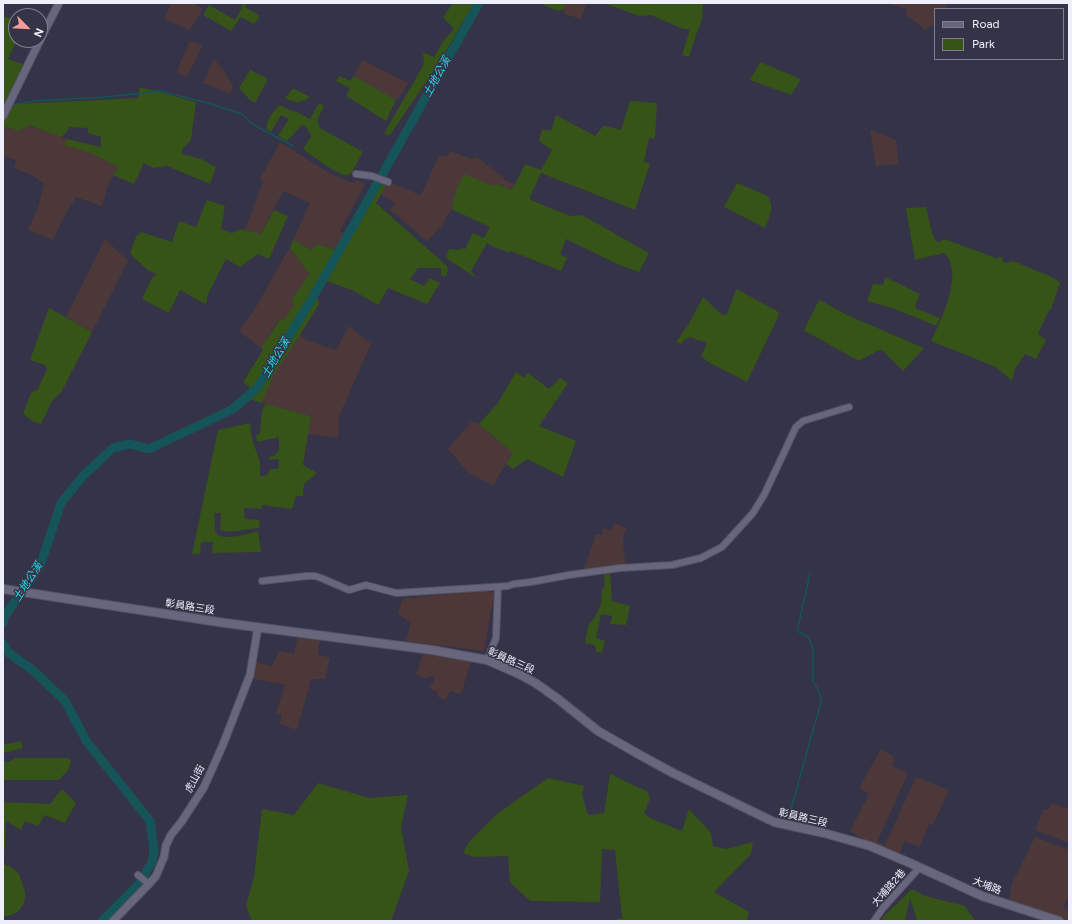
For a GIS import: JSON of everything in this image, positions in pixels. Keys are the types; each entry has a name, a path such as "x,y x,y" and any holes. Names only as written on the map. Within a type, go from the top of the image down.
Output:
{"main road":[{"name":"彰員路三段","path":"3,589 258,627 432,650 487,660 519,674 537,684 598,731 640,755 672,773 774,822 824,832 870,846 910,863"},
{"name":"大埔路","path":"910,863 982,896 1059,921"}],"street":[{"path":"3,116 59,3"},
{"path":"356,174 372,176 385,181"},
{"path":"262,581 315,576 348,590 366,585 396,593 508,586 569,575 620,568 672,564 701,558 722,547 753,513 764,495 799,423 849,407"},
{"path":"487,660 496,638 498,587"},
{"name":"虎山街","path":"113,921 156,876 164,857 166,845 171,835 204,787 222,747 250,675 258,627"},
{"name":"大埔路2巷","path":"874,921 883,908 919,868"},
{"path":"138,875 149,884"}],"shaded area":[{"path":"171,3 193,3 203,9 190,30 164,19"},
{"path":"566,3 587,3 581,19 565,14 563,9"},
{"path":"889,3 948,3 946,8 934,8 934,23 925,30 906,15 907,9"},
{"path":"190,41 203,45 187,77 179,74 177,70"},
{"path":"214,59 223,69 233,86 230,94 203,83"},
{"path":"362,60 408,83 398,99 396,100 354,76"},
{"path":"29,125 67,139 65,145 93,154 118,167 108,185 102,206 76,197 53,240 28,230 38,207 44,184 32,175 14,168 16,160 3,156 3,126 19,131"},
{"path":"870,130 896,140 899,164 876,166"},
{"path":"280,142 329,173 353,183 356,180 365,184 340,231 346,235 336,250 318,244 312,250 293,240 310,203 283,191 261,234 245,230 263,182 260,179"},
{"path":"451,151 471,159 477,157 504,178 504,180 515,184 512,190 497,184 493,187 457,188 451,209 442,225 427,241 390,210 395,203 381,194 389,182 420,195 439,155 447,156"},
{"path":"105,239 128,261 92,332 66,317"},
{"path":"290,248 309,274 291,301 294,305 284,321 280,318 261,348 239,331 256,307"},
{"path":"349,326 371,344 339,416 338,438 308,434 311,416 262,403 273,376 300,335 306,340 336,350"},
{"path":"471,422 479,424 513,453 493,485 468,472 448,449"},
{"path":"614,523 627,528 624,534 623,544 626,567 582,574 594,541 595,534 602,535 603,528 611,530"},
{"path":"484,590 494,593 484,651 406,641 411,623 398,614 402,599"},
{"path":"298,637 320,639 318,654 330,658 325,679 311,679 297,730 280,724 282,715 276,713 285,685 251,678 254,662 272,666 279,651 294,654"},
{"path":"423,654 461,659 471,662 461,694 450,691 445,701 437,696 438,693 430,688 435,678 429,676 427,679 416,674"},
{"path":"881,749 894,757 892,766 908,773 877,842 885,845 916,777 949,790 933,825 929,824 919,847 905,841 898,856 874,846 850,831 869,794 859,788"},
{"path":"1051,803 1068,809 1069,806 1069,843 1035,830 1044,809 1048,810"},
{"path":"1035,837 1069,850 1069,895 1063,908 1067,909 1069,921 1061,921 1009,903 1012,884"}],"green space":[{"path":"243,3 247,3 245,7 260,16 254,24 241,17 231,31 203,15 209,5 235,20 242,8"},
{"path":"453,3 474,3 437,66 390,135 384,134 423,66 423,52 434,57 444,40 454,29 443,17"},
{"path":"539,3 566,3 563,9 558,11"},
{"path":"603,3 703,3 702,20 689,57 682,55 690,29 683,29 651,15 640,16"},
{"path":"3,16 8,18 8,48 13,48 8,59 23,64 9,96 3,103"},
{"path":"760,62 801,79 791,95 750,80"},
{"path":"250,70 268,79 255,103 239,88"},
{"path":"339,76 350,81 354,76 396,100 386,121 346,96 350,88 336,81"},
{"path":"140,87 196,102 191,140 182,149 182,154 201,159 216,167 210,184 167,166 153,168 144,163 134,184 113,175 118,167 93,154 64,145 67,139 101,147 101,137 88,133 88,128 69,127 66,133 61,137 29,125 19,131 3,126 3,120 9,107 14,106 14,104 138,98"},
{"path":"293,88 310,97 298,102 285,98"},
{"path":"630,101 657,103 655,139 649,138 644,162 650,164 635,210 541,173 530,197 531,200 570,216 582,215 649,253 639,272 617,264 566,239 560,254 567,258 561,271 511,251 510,253 494,247 487,243 471,271 476,278 446,258 449,249 465,249 473,233 484,238 490,227 451,209 457,188 464,174 493,186 497,184 512,190 525,164 541,170 552,150 539,141 542,129 551,131 556,115 595,136 603,126 621,130"},
{"path":"319,103 324,106 317,120 320,128 363,152 349,175 337,172 303,149 311,136 306,127 302,125 287,141 278,136 289,119 281,115 271,132 267,129 267,123 272,113 279,105 310,119"},
{"path":"379,183 386,186 376,203 447,266 448,271 445,277 441,275 441,268 418,268 410,279 424,286 430,278 440,283 427,304 388,288 378,305 352,290 326,281 317,295 319,304 273,376 262,403 241,397 250,387 243,382 263,350 261,348 281,318 284,320 294,305 291,301 309,274 290,248 293,240 312,250 317,244 336,250"},
{"path":"737,183 766,195 769,199 771,203 771,211 765,228 724,207"},
{"path":"207,200 225,206 221,229 232,233 241,229 261,234 274,210 288,216 269,259 258,254 240,267 226,259 207,296 207,301 205,304 180,290 169,313 142,299 152,278 157,274 149,271 130,253 136,237 141,232 172,242 179,221 196,227"},
{"path":"926,207 932,233 936,241 939,242 944,239 996,258 1002,257 1003,262 1006,263 1013,261 1050,276 1060,282 1051,310 1049,310 1038,334 1046,340 1036,359 1025,354 1015,369 1012,381 996,367 931,341 949,297 952,284 952,272 950,261 944,253 915,260 906,208"},
{"path":"885,277 920,294 915,306 917,309 940,318 936,326 895,309 867,301 873,284 883,285"},
{"path":"736,290 739,290 779,313 747,382 708,362 701,356 707,343 690,337 684,340 681,344 676,342 688,325 703,297 724,315 727,314"},
{"path":"820,300 847,315 924,348 903,371 882,350 879,350 861,360 857,360 804,330"},
{"path":"49,308 92,332 62,391 52,401 41,424 34,422 23,414 31,393 38,389 47,369 45,365 30,360"},
{"path":"516,372 524,378 528,373 549,389 560,378 568,383 539,426 576,441 563,477 527,459 513,469 506,464 513,453 479,424 498,403"},
{"path":"266,404 311,416 303,465 317,473 304,484 303,496 296,496 292,509 262,505 261,509 244,508 245,519 260,520 259,528 229,532 220,530 221,513 214,513 215,530 219,535 229,537 258,531 261,552 212,553 213,542 201,542 200,554 192,554 218,430 250,423 252,439 260,462 260,477 267,475 270,469 278,469 279,459 269,460 269,457 274,456 279,450 279,437 257,442 256,436 260,433 262,410"},
{"path":"604,574 610,574 612,601 630,606 626,625 610,624 612,616 601,614 596,638 605,641 602,653 596,652 595,645 585,643 588,626 595,617 601,604 602,589 605,587"},
{"path":"21,741 23,748 3,753 3,745"},
{"path":"15,758 68,758 71,761 68,770 59,780 4,780 3,784 3,762 9,762"},
{"path":"610,774 648,792 650,799 644,814 652,819 682,831 689,809 711,833 713,846 726,849 753,842 751,854 714,892 749,912 747,921 607,921 622,918 615,850 602,849 600,902 530,901 510,882 508,856 475,857 463,853 469,842 497,814 548,778 584,786 582,795 588,815 604,813"},
{"path":"318,783 369,798 408,795 401,827 409,871 391,921 252,921 246,906 254,877 262,809 294,815"},
{"path":"62,789 76,803 65,823 45,815 38,826 25,821 21,830 6,821 4,859 3,802 50,804"},
{"path":"3,863 19,874 25,893 25,900 19,910 8,916 3,916"},
{"path":"912,889 925,896 965,906 975,921 917,920 910,898 905,921 882,921 883,917"}],"waterway":[{"name":"土地公溪","path":"3,623 4,617 40,566 61,503 83,476 113,448 130,444 149,449 233,409 257,388 313,297 479,3"},
{"path":"11,105 34,101 106,97 160,91 242,114 254,125 293,146"},
{"path":"789,817 821,703 820,694 813,681 813,649 807,636 797,631 810,574"},
{"name":"土地公溪","path":"3,643 9,653 35,672 65,701 87,742 150,821 154,850 152,862 139,884 102,921"}]}
